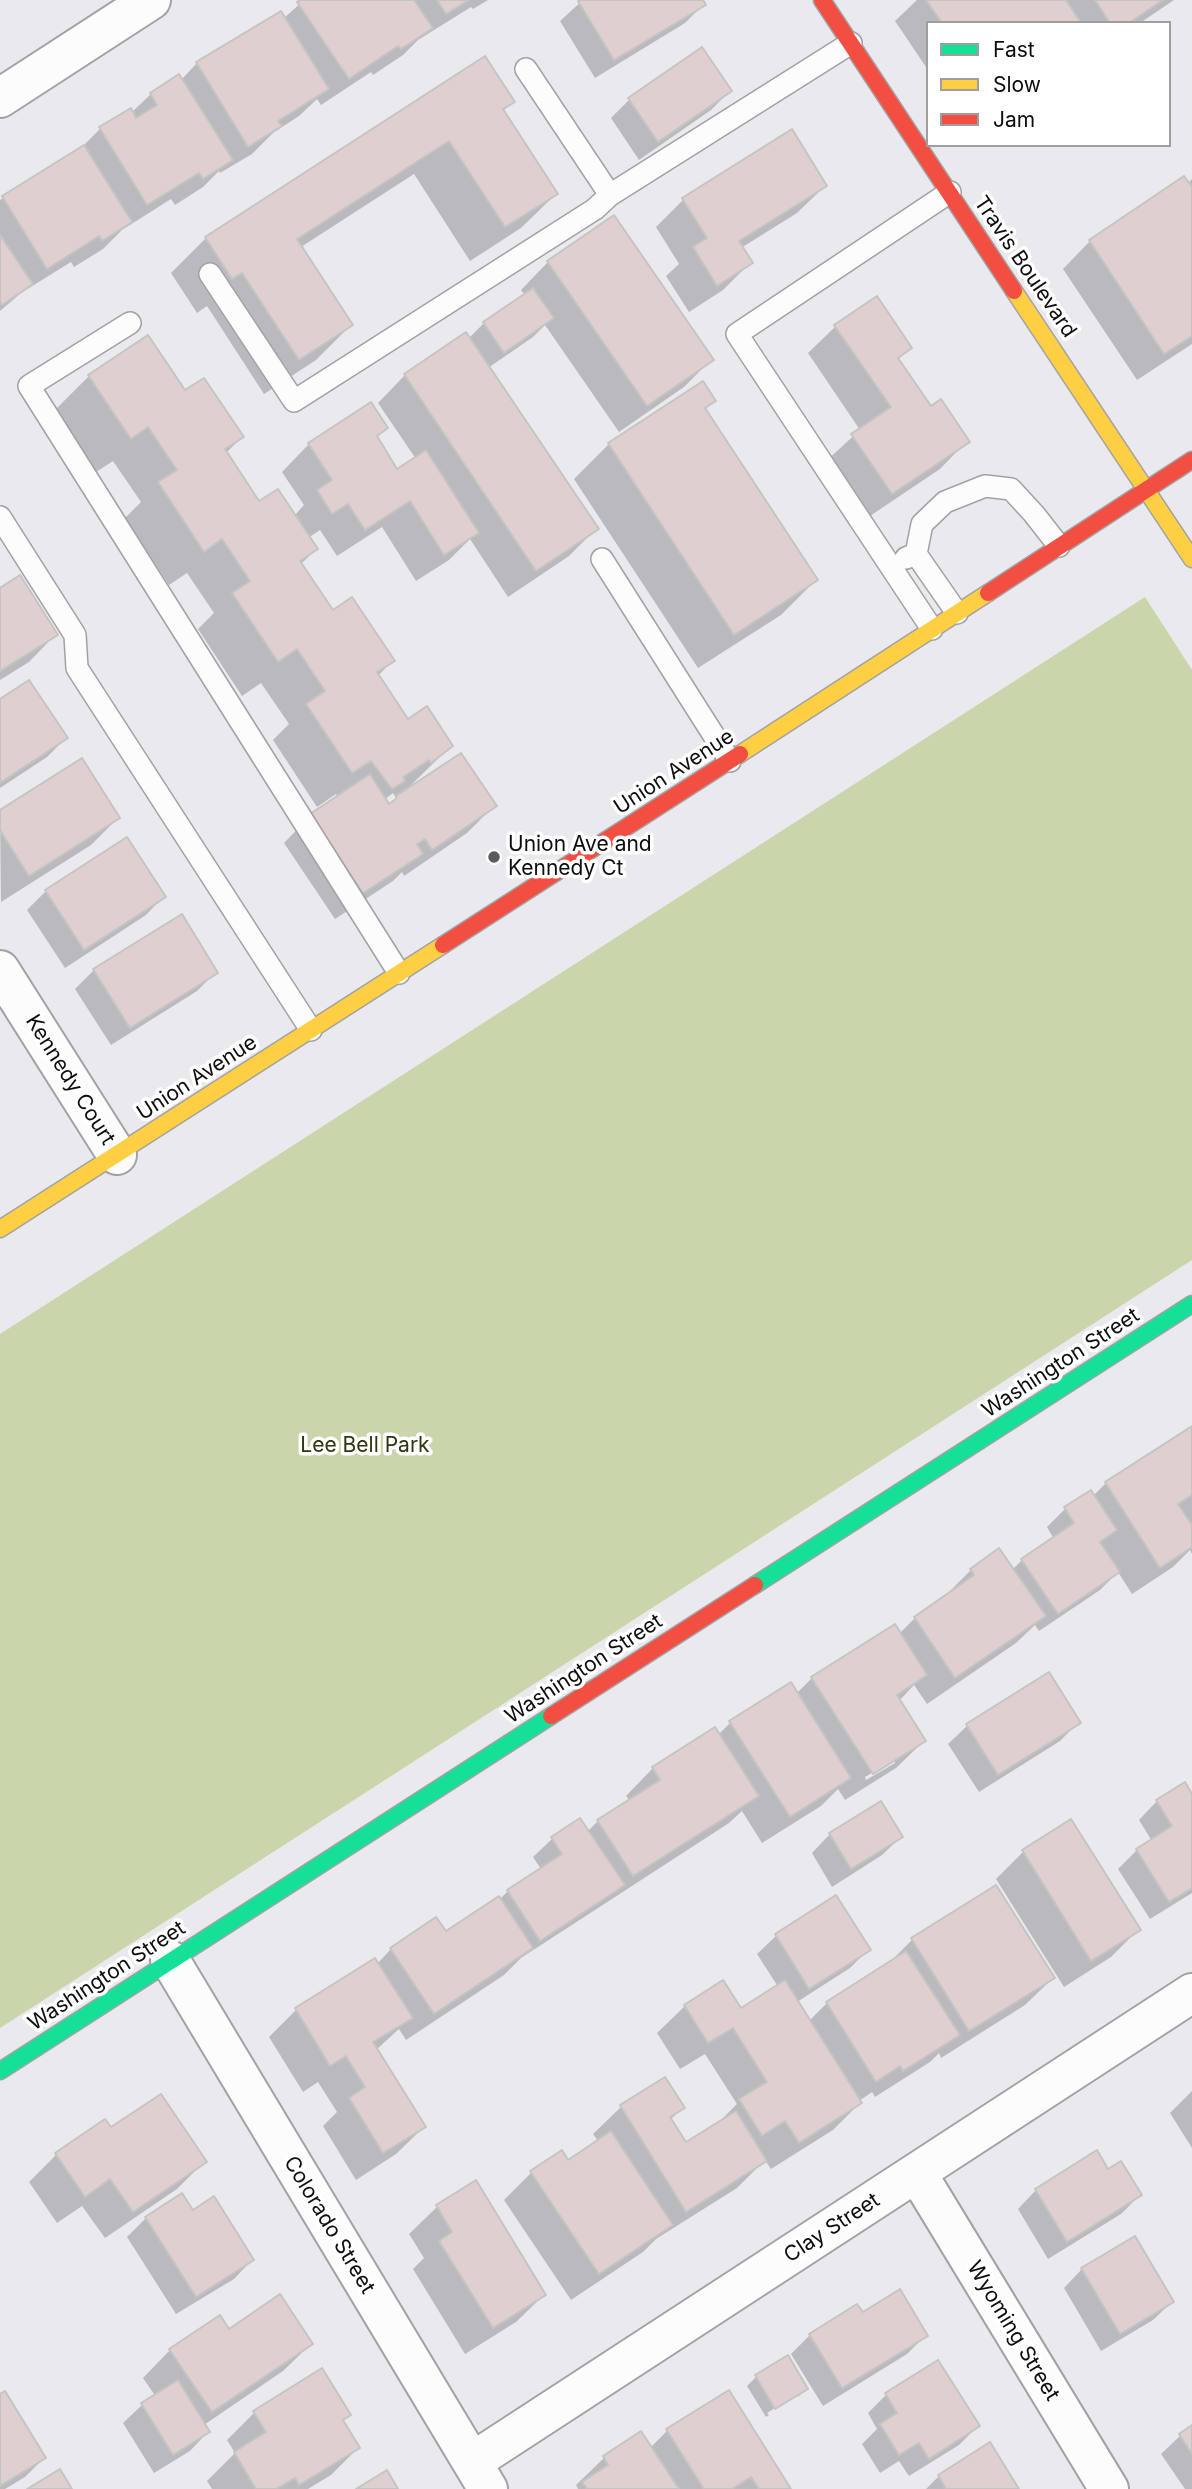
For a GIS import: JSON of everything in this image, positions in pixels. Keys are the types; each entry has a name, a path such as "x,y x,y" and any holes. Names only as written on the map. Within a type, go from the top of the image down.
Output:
{"street":[{"path":"0,98 151,0"},
{"name":"Travis Boulevard","path":"822,0 1192,559"},
{"name":"Union Avenue","path":"0,1229 730,761 1192,460"},
{"name":"Kennedy Court","path":"0,970 117,1155"},
{"name":"Washington Street","path":"0,2071 1192,1304"},
{"name":"Colorado Street","path":"170,1960 480,2475"},
{"name":"Clay Street","path":"480,2475 917,2173 1192,1993"},
{"name":"Wyoming Street","path":"917,2173 1109,2489"}],"lane":[{"path":"210,274 294,401 595,209 610,195 851,43"},
{"path":"526,69 610,195"},
{"path":"932,629 737,334 950,192"},
{"path":"130,323 29,386 399,973"},
{"path":"957,613 916,554 922,524 945,502 985,486 1011,489 1059,547"},
{"path":"0,517 75,635 77,668 311,1030"},
{"path":"892,567 909,555 916,554"},
{"path":"602,559 730,761"}],"green space":[{"name":"Lee Bell Park","path":"1145,597 1192,670 1192,1260 0,2028 0,1334"}],"building":[{"path":"414,0 433,28 401,49 398,46 349,79 297,2"},
{"path":"437,0 469,0 446,14"},
{"path":"703,0 706,5 614,60 578,1"},
{"path":"926,0 1066,0 1080,21 941,21"},
{"path":"1095,0 1163,0 1132,21 1109,21"},
{"path":"281,11 329,89 278,121 282,126 248,147 196,62"},
{"path":"702,47 732,91 658,142 628,98"},
{"path":"485,56 515,102 503,109 558,194 505,227 449,141 297,239 353,325 299,360 242,273 232,279 205,237"},
{"path":"179,74 233,160 203,179 199,173 147,205 99,127 131,108 136,118 157,105 150,93"},
{"path":"792,129 827,186 739,241 753,263 717,286 693,247 707,238 682,198"},
{"path":"84,145 132,222 102,241 99,236 47,269 2,196"},
{"path":"1184,176 1192,187 1192,336 1164,354 1089,240"},
{"path":"614,215 714,360 647,406 547,261"},
{"path":"0,235 33,284 2,305 0,302"},
{"path":"533,288 554,318 504,353 483,322"},
{"path":"877,296 912,348 898,358 931,406 941,399 970,442 892,494 851,434 891,407 834,325"},
{"path":"466,332 599,529 536,571 404,374"},
{"path":"148,335 185,390 204,378 244,437 225,449 259,501 278,489 318,549 300,561 333,610 352,597 395,661 377,672 408,719 427,706 453,746 431,763 429,760 403,777 405,781 392,789 371,761 352,773 306,704 325,691 297,649 278,662 232,593 250,581 222,539 204,552 158,482 177,470 148,427 131,439 88,375"},
{"path":"703,381 716,401 705,408 818,580 734,635 608,443"},
{"path":"371,402 388,428 377,436 397,469 426,450 479,533 444,555 410,501 365,530 348,504 332,514 317,490 332,480 308,443"},
{"path":"20,575 58,635 0,671 0,588"},
{"path":"29,680 68,738 0,783 0,699"},
{"path":"461,753 497,806 432,850 425,839 417,844 423,854 363,893 310,814 370,774 389,804 396,796"},
{"path":"82,758 120,818 29,876 0,830 0,810"},
{"path":"127,837 166,897 84,950 45,890"},
{"path":"182,914 218,973 130,1028 93,969"},
{"path":"1192,1426 1192,1495 1178,1504 1192,1525 1192,1547 1160,1568 1105,1482"},
{"path":"1091,1490 1117,1530 1100,1542 1120,1572 1058,1614 1021,1559 1074,1523 1064,1507"},
{"path":"999,1548 1046,1616 955,1678 914,1617 974,1575 970,1569"},
{"path":"895,1624 927,1675 897,1695 926,1741 873,1774 811,1677"},
{"path":"1049,1672 1081,1723 998,1775 966,1724"},
{"path":"791,1682 851,1778 790,1817 729,1721"},
{"path":"715,1727 759,1796 633,1876 597,1820 660,1780 652,1767"},
{"path":"1185,1782 1192,1794 1192,1888 1169,1902 1136,1849 1172,1826 1156,1800"},
{"path":"881,1801 903,1837 851,1869 829,1833"},
{"path":"580,1818 625,1885 540,1941 507,1890 562,1854 551,1837"},
{"path":"1071,1819 1141,1930 1091,1961 1022,1850"},
{"path":"996,1885 1055,1978 969,2031 911,1938"},
{"path":"836,1895 871,1950 809,1989 775,1934"},
{"path":"499,1896 533,1948 434,2014 390,1948 436,1917 446,1931"},
{"path":"906,1951 960,2035 903,2071 900,2066 876,2082 826,2002"},
{"path":"375,1958 413,2018 373,2042 426,2127 383,2153 349,2098 365,2087 346,2056 330,2066 295,2008"},
{"path":"723,1980 741,2008 785,1980 862,2103 799,2143 785,2121 762,2136 739,2099 767,2082 733,2028 708,2043 684,2005"},
{"path":"665,2077 685,2108 670,2117 686,2142 736,2111 767,2161 686,2212 620,2105"},
{"path":"161,2094 207,2162 133,2212 110,2179 85,2197 55,2153 105,2119 111,2127"},
{"path":"611,2131 673,2225 599,2274 530,2171 562,2150 568,2160"},
{"path":"1097,2150 1108,2169 1121,2161 1142,2195 1067,2242 1035,2189"},
{"path":"476,2180 546,2295 493,2328 439,2241 452,2232 436,2205"},
{"path":"182,2193 193,2210 214,2196 254,2260 196,2297 145,2217"},
{"path":"1135,2236 1174,2302 1120,2334 1081,2268"},
{"path":"900,2289 928,2336 842,2388 809,2334 857,2304 863,2312"},
{"path":"280,2294 313,2344 212,2412 169,2349 220,2315 229,2329"},
{"path":"788,2355 808,2389 775,2409 755,2375"},
{"path":"938,2360 980,2426 929,2459 919,2443 899,2455 880,2424 897,2413 885,2393"},
{"path":"322,2368 351,2415 343,2420 360,2448 299,2485 295,2478 276,2489 256,2489 234,2452 266,2432 253,2411"},
{"path":"178,2380 210,2432 173,2455 141,2403"},
{"path":"729,2390 791,2489 759,2489 751,2477 732,2489 704,2489 666,2429"},
{"path":"5,2391 46,2458 0,2486 0,2394"},
{"path":"1192,2425 1192,2454 1179,2434"},
{"path":"641,2431 679,2489 587,2489 582,2482 608,2465 603,2456"},
{"path":"990,2442 1019,2489 946,2489 938,2475"},
{"path":"60,2469 72,2489 27,2489"},
{"path":"387,2470 398,2489 356,2489"}],"traffic: fast":[{"path":"755,1585 1192,1304"},
{"path":"0,2071 551,1716"}],"traffic: slow":[{"path":"1014,291 1192,559"},
{"path":"740,754 988,593"},
{"path":"0,1229 443,945"}],"traffic: jam":[{"path":"822,0 1014,291"},
{"path":"988,593 1192,460"},
{"path":"443,945 740,754"},
{"path":"551,1716 755,1585"}],"place":[{"name":"Union Ave and Kennedy Ct","path":"494,857"}]}
